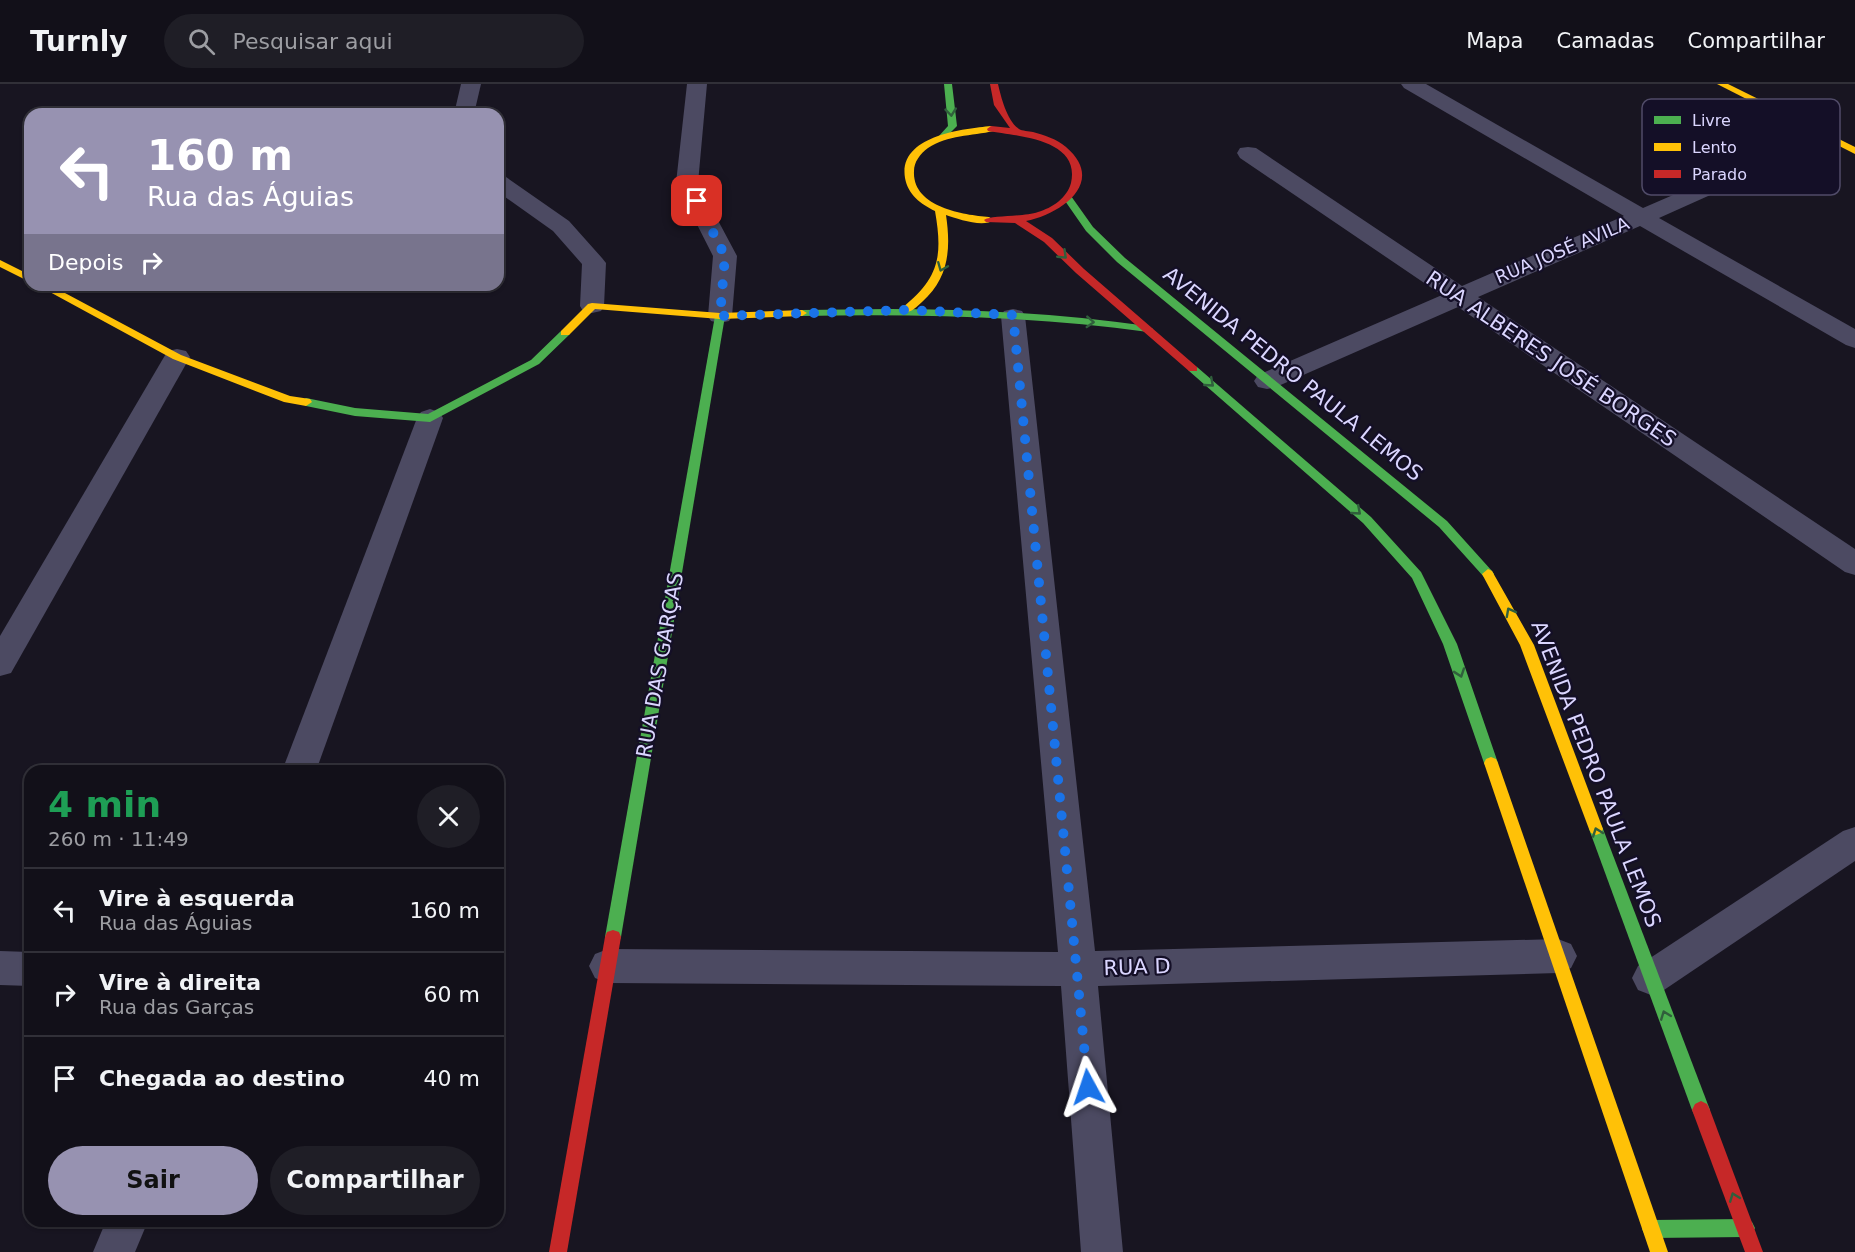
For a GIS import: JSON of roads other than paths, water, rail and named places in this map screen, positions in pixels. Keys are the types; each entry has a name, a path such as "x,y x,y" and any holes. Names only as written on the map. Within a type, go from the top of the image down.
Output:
{"street":[{"path":"465,108 471,84"},
{"name":"RUA DAS GARÇAS","path":"558,1252 720,316 725,256 687,183 697,84"},
{"path":"943,137 966,131 991,129 1038,136 1058,145 1071,157 1078,171 1077,185 1068,198 1055,208 1017,219 990,221 963,218 940,210 922,199 911,186 908,171 914,158 943,137 952,126 948,84"},
{"path":"994,84 998,105 1016,131"},
{"path":"1411,84 1855,340"},
{"path":"1721,84 1751,99"},
{"path":"1840,143 1855,151"},
{"name":"RUA ALBERES JOSÉ BORGES","path":"1248,153 1855,564"},
{"path":"53,291 177,357 288,399 354,412 430,417 535,362 592,306 594,262 561,226 504,186"},
{"name":"RUA JOSÉ AVILA","path":"1267,381 1690,195"},
{"name":"AVENIDA PEDRO PAULA LEMOS","path":"1068,198 1089,229 1121,260 1443,524 1491,577 1527,645 1754,1252"},
{"path":"906,310 926,297 945,263 946,241 940,210"},
{"path":"1017,219 1047,240 1367,520 1416,575 1450,644 1659,1252"},
{"path":"0,263 24,276"},
{"path":"592,306 720,316 906,310 1103,322 1148,329"},
{"path":"1013,315 1078,969 1102,1252"},
{"path":"0,664 177,357"},
{"path":"301,765 430,417"},
{"path":"1651,978 1852,848"},
{"name":"RUA D","path":"608,966 1078,969 1558,956"},
{"path":"0,968 24,969"},
{"path":"114,1252 124,1227"},
{"path":"1651,1228 1746,1228"}]}
